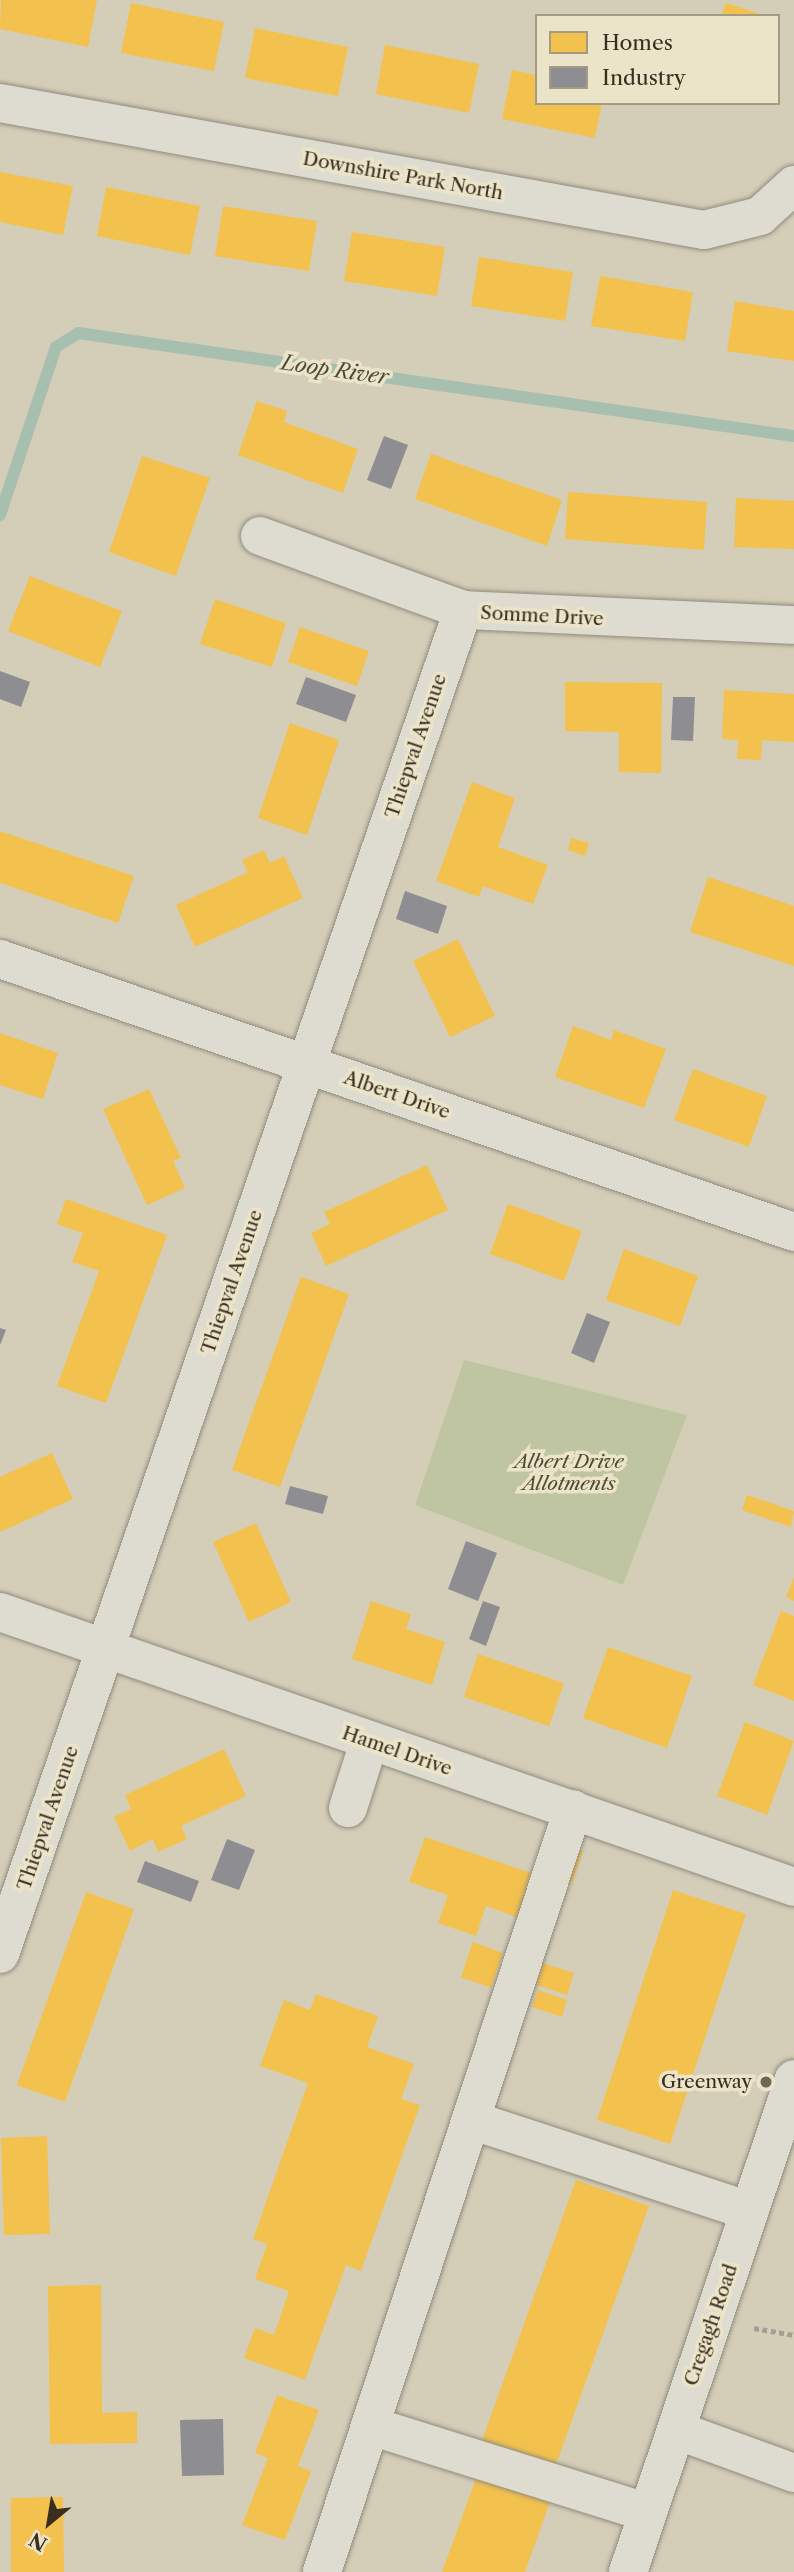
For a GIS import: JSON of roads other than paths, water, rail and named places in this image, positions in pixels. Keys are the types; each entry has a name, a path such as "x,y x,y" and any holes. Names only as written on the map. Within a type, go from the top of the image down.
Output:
{"street":[{"name":"Downshire Park North","path":"0,103 704,230 761,216 794,185"},
{"name":"Somme Drive","path":"260,536 463,610 794,625"},
{"name":"Thiepval Avenue","path":"0,1954 463,610"},
{"name":"Albert Drive","path":"0,959 794,1232"},
{"name":"Hamel Drive","path":"0,1612 794,1887"},
{"path":"348,1808 369,1742"},
{"path":"322,2572 573,1809"},
{"name":"Cregagh Road","path":"628,2572 794,2078"},
{"path":"471,2120 750,2211"},
{"path":"371,2426 648,2513"},
{"path":"676,2430 794,2473"}],"waterway":[{"name":"Loop River","path":"0,515 56,347 78,333 794,436"}],"place":[{"name":"Greenway","path":"766,2082"}],"park label":[{"name":"Albert Drive Allotments","path":"569,1473"}]}
